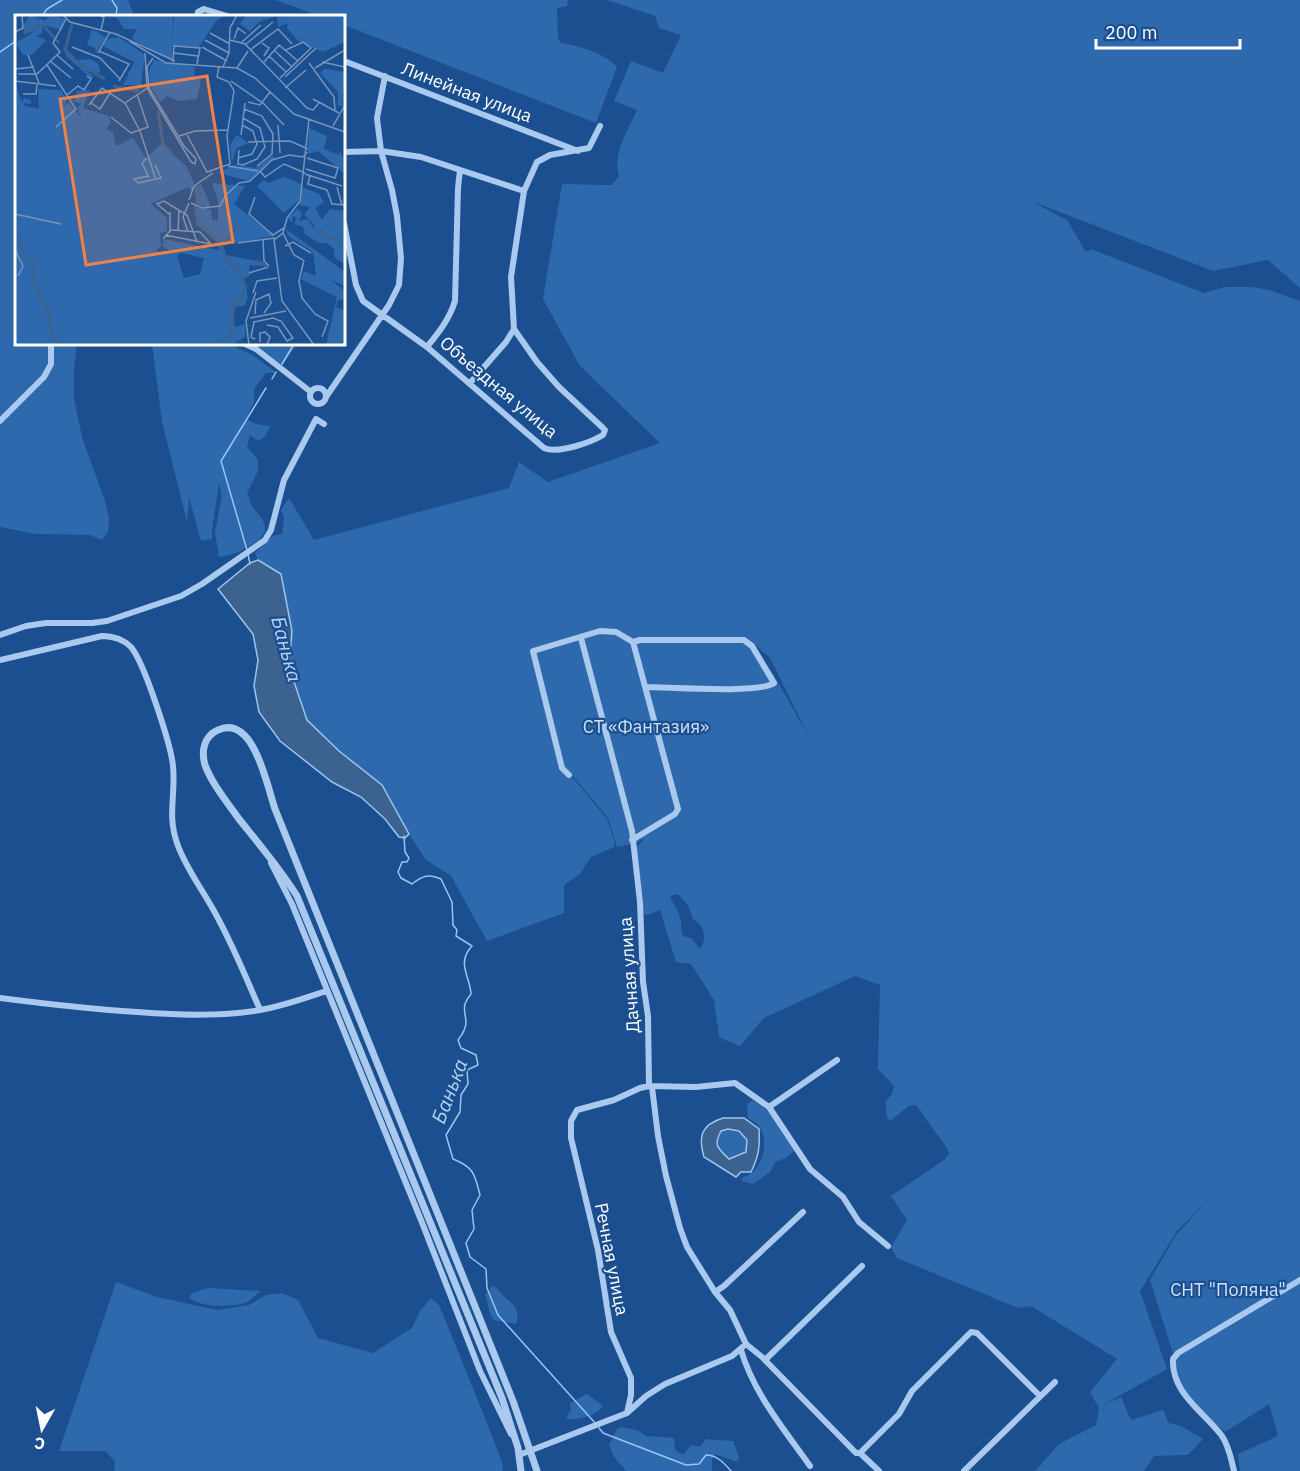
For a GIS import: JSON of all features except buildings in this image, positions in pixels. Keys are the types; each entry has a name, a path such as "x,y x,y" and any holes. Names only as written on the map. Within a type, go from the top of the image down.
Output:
{"street":[{"path":"197,14 208,9 224,15"},
{"name":"Линейная улица","path":"345,61 578,151"},
{"path":"310,392 310,399 315,404 322,403 389,305 399,285 401,258 392,190 381,151 377,118 378,100 385,76"},
{"path":"470,383 506,342 514,329 511,277 524,191 537,162 550,155 589,148 600,126"},
{"path":"345,152 381,151 421,157 524,191"},
{"path":"427,347 451,315 455,301 460,170"},
{"name":"Объездная улица","path":"345,228 358,294 363,301 427,347 544,448 559,451 597,438 604,433 603,428 559,387 537,362 514,329"},
{"path":"0,421 44,377 51,364 51,345"},
{"path":"246,345 256,350 310,392"},
{"path":"310,392 319,388 325,392 326,397"},
{"path":"0,635 26,626 46,623 107,621 181,596 202,584 265,540 272,527 284,480 316,419 324,424"},
{"path":"569,774 562,768 532,653 535,649 600,631 624,635 633,642 678,809 675,814 632,840"},
{"path":"0,660 102,636 111,636 129,645 145,676 172,759 171,820 176,842 215,913 260,1010"},
{"name":"Дачная улица","path":"581,638 632,831 640,902 642,972 648,1016 651,1087 660,1147 680,1228 687,1247 715,1292 730,1310 746,1344"},
{"path":"633,642 640,640 744,640 752,646 774,683 749,688 646,687"},
{"path":"521,1471 518,1451 502,1398 304,913 289,883 228,804 212,781 205,764 203,752 205,744 209,736 219,729 239,730 246,734 254,747 275,809 431,1196 531,1450 537,1471"},
{"path":"265,852 292,904 420,1216 480,1371 518,1451"},
{"path":"0,998 69,1007 176,1015 223,1014 288,1004 326,991"},
{"path":"769,1107 837,1060"},
{"path":"651,1087 696,1087 730,1082 750,1092 769,1107 810,1169 843,1197 859,1222 888,1246"},
{"name":"Речная улица","path":"627,1413 631,1395 631,1378 611,1332 598,1250 571,1138 571,1121 577,1110 614,1100 640,1088 651,1087"},
{"path":"715,1292 803,1212"},
{"path":"765,1360 862,1266"},
{"path":"1234,1471 1224,1439 1187,1398 1176,1376 1173,1359 1178,1353 1300,1280"},
{"path":"860,1453 899,1414 912,1391 971,1332 977,1333 1040,1395"},
{"path":"518,1451 531,1450 627,1413 646,1396 665,1384 710,1366 741,1350 746,1344 752,1347 856,1453 860,1453 879,1471"},
{"path":"741,1350 746,1367 759,1393 810,1466"},
{"path":"964,1471 1055,1382"}],"green space":[{"path":"0,0 128,0 134,15 15,15 15,345 77,345 74,399 82,437 106,504 109,519 108,532 102,540 90,535 35,534 0,527"},
{"path":"276,0 568,0 567,6 557,8 558,38 561,43 591,51 617,67 596,123 345,25 345,15 316,15"},
{"path":"607,0 1300,0 1300,288 1268,260 1213,271 1031,201 1067,220 1086,252 1091,249 1204,293 1225,287 1252,287 1269,290 1300,301 1300,1471 1240,1471 1238,1454 1278,1436 1269,1404 1225,1432 1192,1400 1180,1382 1176,1371 1175,1360 1150,1280 1176,1235 1209,1199 1177,1231 1140,1291 1167,1369 1101,1406 1121,1397 1131,1420 1163,1410 1169,1423 1181,1426 1203,1439 1188,1455 1154,1456 1144,1471 1035,1471 1059,1444 1096,1425 1099,1408 1090,1392 1117,1359 1031,1306 1018,1308 897,1258 891,1247 907,1220 891,1196 944,1160 949,1154 916,1105 909,1106 890,1121 887,1117 885,1102 892,1094 894,1086 878,1069 880,985 855,976 764,1018 740,1046 719,1037 714,1000 691,964 676,962 660,910 647,915 642,913 643,899 636,848 645,838 636,843 617,847 608,818 573,776 567,777 573,778 607,819 615,843 614,847 591,857 580,874 564,885 564,913 487,941 451,876 426,860 382,785 339,751 307,720 289,667 292,631 281,575 258,560 255,553 273,536 282,534 284,518 281,510 289,498 314,540 509,488 519,462 548,482 660,443 580,366 543,299 562,184 612,185 619,176 617,167 622,142 637,110 614,101 631,61 663,73 681,35 659,28 655,16","holes":["702,638 747,638 770,658 809,737 775,677 753,644 746,639","678,894 704,932 704,941 700,949 691,938 682,934 680,918 670,896"]},
{"path":"152,345 230,345 251,354 277,373 266,373 254,389 254,402 246,419 256,424 270,426 265,437 258,441 250,435 247,447 258,460 258,471 247,493 265,527 264,533 254,543 240,551 219,557 215,533 222,495 219,483 212,539 201,541 189,497 187,522 162,422"},
{"path":"255,345 296,345 282,366"},
{"path":"753,1100 767,1110 794,1151 786,1158 775,1162 770,1172 753,1184 742,1181 742,1178 753,1172 759,1164 764,1141 760,1128 748,1118 747,1104"},
{"path":"728,1129 739,1131 747,1141 747,1152 729,1159 717,1144 721,1131"},
{"path":"116,1282 157,1297 217,1310 249,1305 266,1295 282,1293 298,1300 318,1338 373,1353 412,1328 420,1311 431,1298 439,1305 502,1462 503,1471 114,1471 115,1461 105,1451 59,1451"},
{"path":"491,1286 496,1287 515,1307 516,1324 494,1320 491,1316 485,1294"},
{"path":"208,1288 261,1291 247,1302 232,1305 207,1305 193,1301 189,1297 192,1293"},
{"path":"587,1394 603,1406 600,1410 586,1417 566,1419 571,1409 570,1403"},
{"path":"621,1427 637,1430 646,1436 674,1438 675,1449 684,1454 691,1445 700,1447 706,1439 733,1441 739,1457 737,1462 715,1454 712,1459 712,1471 626,1471 614,1457 609,1445 617,1429"}],"water":[{"path":"258,560 281,574 292,631 289,667 307,720 339,751 382,785 409,834 405,838 399,837 385,819 361,797 332,782 280,741 259,712 254,686 258,660 253,634 218,589 250,563"},
{"path":"723,1118 744,1118 759,1129 758,1151 751,1172 741,1172 736,1177 704,1157 701,1143 703,1132","holes":["728,1129 739,1131 747,1140 746,1152 729,1159 718,1146 717,1140 721,1131"]}],"waterway":[{"path":"43,15 47,9 62,0"},
{"name":"Банька","path":"112,0 117,8 116,15"},
{"path":"0,52 15,42"},
{"name":"Банька","path":"282,364 293,345"},
{"name":"Банька","path":"272,379 276,372"},
{"name":"Банька","path":"247,550 221,461 266,388"},
{"name":"Банька","path":"248,554 250,564"},
{"name":"Банька","path":"404,836 405,852 409,858 407,862 402,862 398,872 401,878 412,884 426,876 441,879 452,902 456,936 472,946 467,952 464,964 471,994 465,1005 465,1027 458,1040 461,1048 476,1055 478,1065 467,1070 468,1084 461,1095 460,1112 446,1135 453,1159 465,1165 472,1172 480,1195 472,1210 474,1229 466,1243 470,1257 486,1269 487,1288 498,1315 596,1424"},
{"name":"Банька","path":"599,1428 603,1433 686,1465 699,1464 706,1455 714,1456 731,1471"}],"park label":[{"name":"СТ «Фантазия»","path":"646,726"},
{"name":"СНТ \"Поляна\"","path":"1228,1289"}]}
